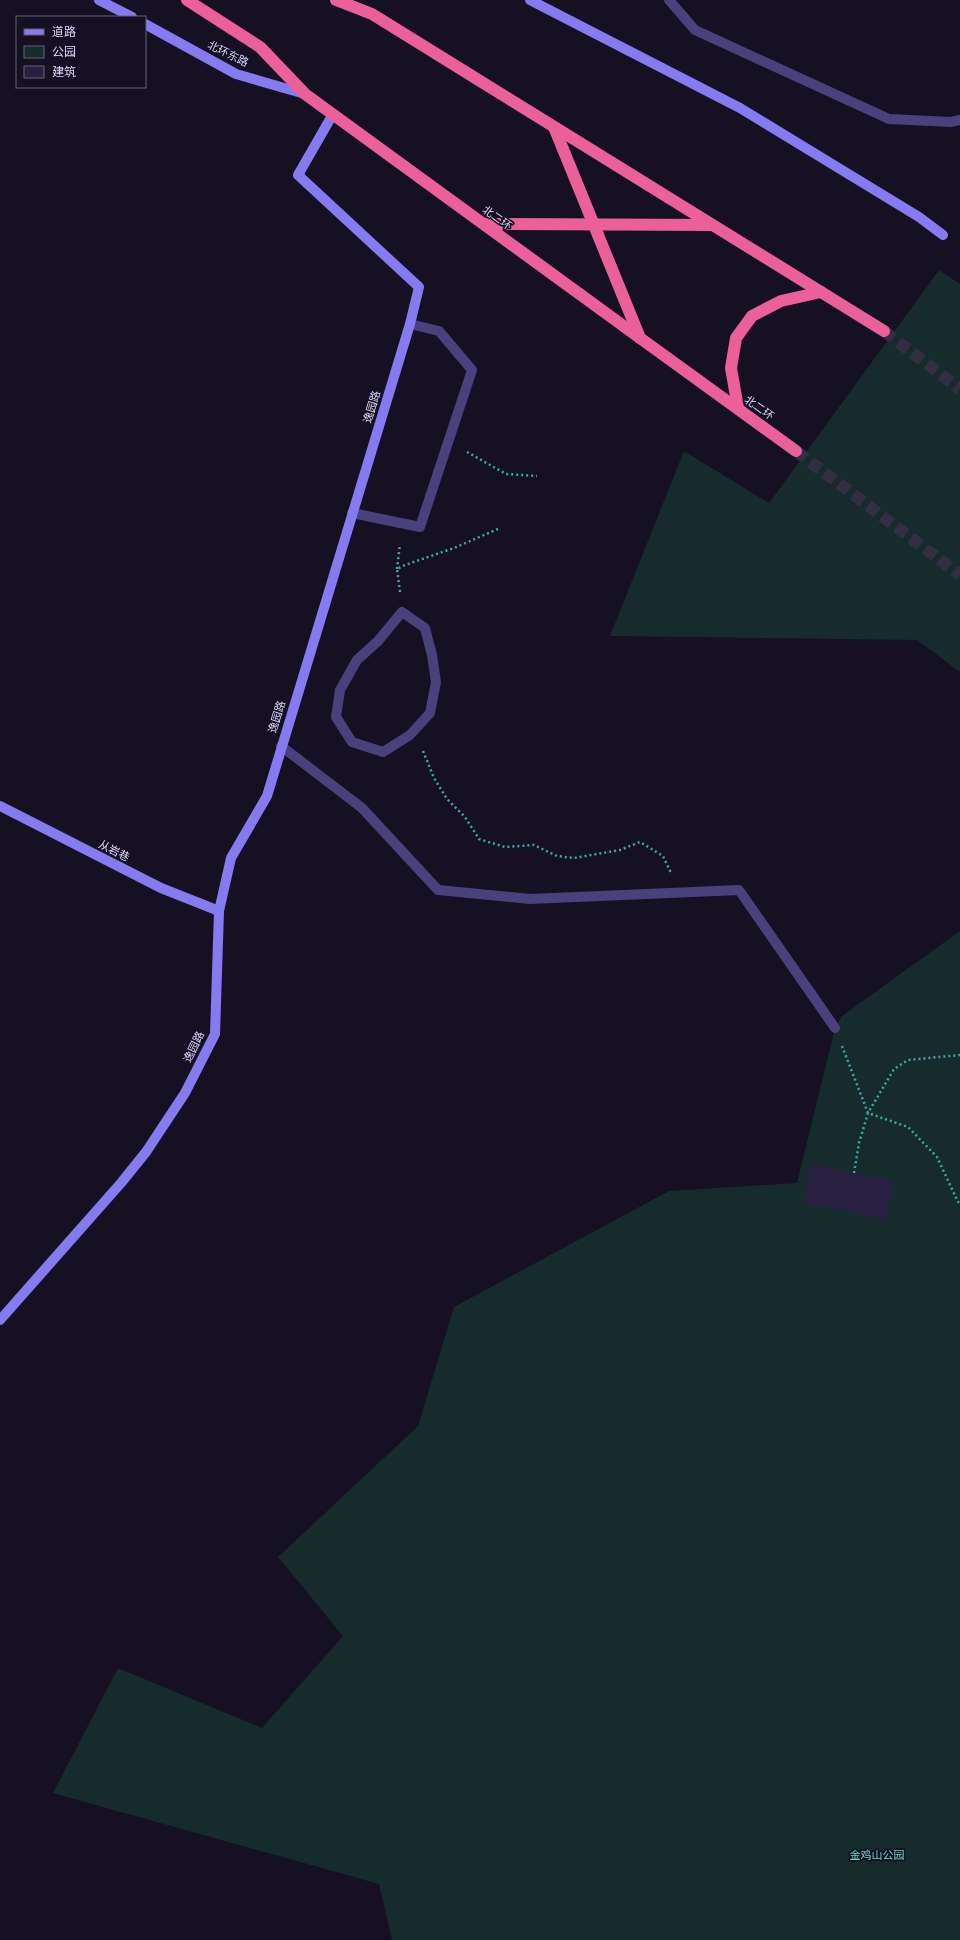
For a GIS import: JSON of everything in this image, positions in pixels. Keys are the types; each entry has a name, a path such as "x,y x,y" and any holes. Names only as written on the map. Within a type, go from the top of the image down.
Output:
{"highway":[{"name":"北二环","path":"187,0 260,47 305,94 796,450"},
{"path":"336,0 372,14 884,331"},
{"path":"554,127 640,338"},
{"path":"484,224 712,225"},
{"path":"738,408 731,368 736,338 752,316 781,301 821,292"}],"street":[{"path":"99,0 130,16"},
{"path":"350,0 372,14"},
{"path":"530,0 740,108 919,217 943,235"},
{"path":"669,0 695,30 889,119 951,122 960,120"},
{"name":"北环东路","path":"146,25 236,74 305,94"},
{"name":"逸园路","path":"0,1320 121,1183 146,1152 185,1093 214,1034 219,911 231,858 267,796 410,324 419,287 298,176 333,114"},
{"path":"352,513 420,527 472,370 439,331 410,324"},
{"path":"402,612 425,628 432,655 436,682 430,713 410,735 383,752 352,742 336,717 340,690 357,660 378,641 402,612"},
{"path":"281,746 362,808 438,890 530,899 739,890 835,1028"},
{"name":"从岩巷","path":"0,806 161,888 219,911"}],"path":[{"path":"448,443 479,457 506,474 537,476"},
{"path":"402,524 397,569 402,612"},
{"path":"397,569 405,564 454,548 498,529"},
{"path":"410,735 423,752 434,778 447,800 465,817 479,839 505,847 534,846 556,856 574,858 620,850 640,842 664,856 672,875 675,893"},
{"path":"835,1028 868,1113 908,1127 936,1157 958,1202 960,1202"},
{"path":"854,1173 859,1142 868,1113 894,1069 908,1060 960,1055"}],"green space":[{"path":"939,270 960,284 960,672 917,640 610,636 684,451 769,503"},
{"name":"金鸡山公园","path":"960,931 960,1940 392,1940 379,1884 53,1793 118,1668 262,1728 343,1636 278,1557 418,1426 454,1307 669,1191 797,1183 835,1028 842,1016"}],"building":[{"path":"811,1164 894,1182 886,1220 803,1202"}],"tunnel":[{"path":"884,331 960,389"},
{"path":"796,451 960,575"}]}
